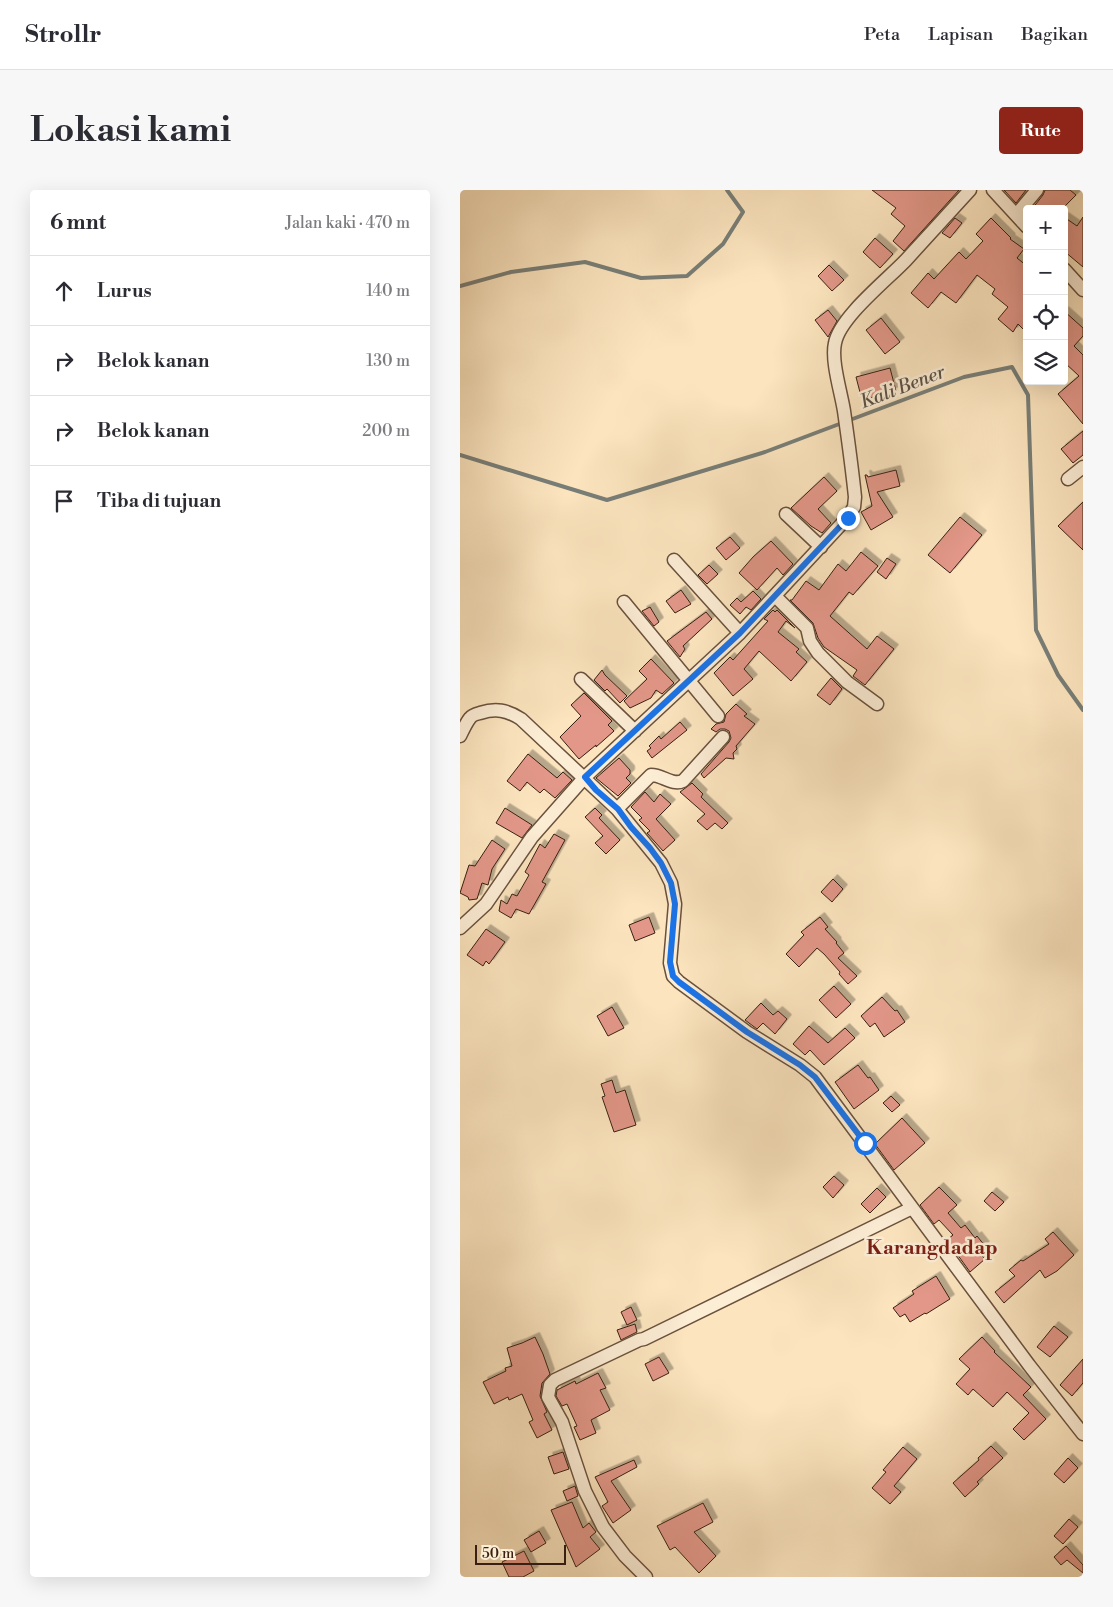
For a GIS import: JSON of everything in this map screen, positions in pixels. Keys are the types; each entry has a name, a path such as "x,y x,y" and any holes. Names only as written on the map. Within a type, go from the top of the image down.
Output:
{"street":[{"path":"460,928 486,904 532,836 585,777 636,732 740,633 848,518 854,507 855,497 834,351 835,342 840,330 850,316 970,190"},
{"path":"993,190 1023,223"},
{"path":"1016,215 1037,190"},
{"path":"1068,273 1083,290"},
{"path":"1068,479 1083,467"},
{"path":"786,514 821,547"},
{"path":"674,560 740,633"},
{"path":"775,596 807,628 810,641 818,653 847,682 877,704"},
{"path":"624,602 718,716"},
{"path":"580,679 636,732"},
{"path":"460,736 470,718 475,714 492,710 512,713 521,719 618,809 661,863 671,883 675,904 670,962 673,976 747,1032 800,1065 815,1077 1029,1365 1083,1434"},
{"path":"618,809 651,775 656,775 675,783 683,781 723,737"},
{"path":"646,1577 624,1556 603,1526 585,1491 562,1422 548,1397 550,1385 555,1380 578,1368 644,1339 912,1208"}],"building":[{"path":"872,190 959,190 904,251 893,241 905,226 891,214 896,208"},
{"path":"1004,190 1026,190 1016,203"},
{"path":"1045,190 1070,190 1076,195 1066,205 1035,205"},
{"path":"1083,217 1083,267 1068,254 1068,220 1077,226"},
{"path":"955,218 962,223 950,238 942,233"},
{"path":"991,218 1010,239 1023,248 1017,258 1023,263 1023,329 1018,324 1013,332 998,319 1008,307 992,294 995,289 977,275 956,303 941,292 928,308 911,293 928,273 934,279 959,252 966,259 983,241 976,234"},
{"path":"875,238 893,254 880,268 863,252"},
{"path":"829,265 844,280 832,291 818,276"},
{"path":"828,310 837,321 828,337 815,320"},
{"path":"1068,315 1083,328 1083,336 1074,346 1083,355 1083,424 1058,394 1079,376 1068,366"},
{"path":"881,318 900,342 885,354 866,330"},
{"path":"890,368 896,391 862,400 856,377"},
{"path":"1083,431 1083,455 1073,463 1061,449"},
{"path":"896,470 900,486 877,492 893,517 871,530 861,512 872,506 865,475 868,477"},
{"path":"824,477 837,491 818,509 831,523 822,533 791,508"},
{"path":"1083,502 1083,550 1058,526"},
{"path":"960,517 982,535 950,573 928,555"},
{"path":"730,537 740,548 726,560 716,548"},
{"path":"771,541 793,564 783,575 777,568 757,590 739,573"},
{"path":"861,552 878,566 853,595 849,592 830,616 867,649 877,636 894,649 865,685 853,676 857,670 824,647 818,638 813,623 790,600 792,600 806,581 819,590 838,564 846,571"},
{"path":"887,558 896,564 886,579 877,572"},
{"path":"709,565 718,574 707,584 698,575"},
{"path":"681,590 691,604 675,613 666,601"},
{"path":"753,591 761,599 751,610 746,607 740,614 730,605 737,598 741,602"},
{"path":"650,607 659,622 654,626 642,611"},
{"path":"773,610 775,612 777,610 795,628 786,621 778,632 799,649 796,652 807,662 791,681 759,651 744,669 753,679 733,696 714,673 730,657 733,660 768,621 764,619"},
{"path":"706,612 712,619 683,646 685,649 680,657 667,641"},
{"path":"651,659 674,683 662,694 656,690 651,698 630,708 624,701 647,679 639,671"},
{"path":"602,670 627,696 620,703 607,689 605,691 594,680"},
{"path":"831,678 842,689 830,705 817,695"},
{"path":"584,693 612,721 608,725 614,731 579,759 560,737 581,716 571,705"},
{"path":"736,704 747,714 744,716 755,724 736,746 737,749 733,753 734,759 726,758 704,778 701,774 731,738 729,731 725,729 720,729 716,732 711,729 716,724 724,722 726,714"},
{"path":"680,722 687,730 652,758 647,751 651,748 649,746 659,736 661,739"},
{"path":"528,754 557,778 563,772 572,780 555,798 544,789 540,793 527,782 520,791 507,781"},
{"path":"619,758 630,770 630,774 626,778 631,783 618,796 596,778"},
{"path":"692,783 703,794 701,797 728,823 722,829 715,823 707,830 697,821 705,814 680,792"},
{"path":"645,792 654,802 660,794 671,804 656,819 675,840 663,851 647,833 650,831 639,820 642,818 631,807"},
{"path":"505,808 532,825 522,838 496,823"},
{"path":"595,808 602,815 599,818 620,840 606,854 595,843 603,836 585,817"},
{"path":"554,834 565,840 542,882 546,884 529,914 516,909 511,918 499,911 501,900 507,904 512,894 517,896 529,875 525,872 540,844 545,848"},
{"path":"492,840 505,849 492,869 488,885 482,883 477,899 469,900 468,897 460,893 469,865 475,866"},
{"path":"833,879 843,889 832,902 821,892"},
{"path":"649,917 655,933 635,941 629,925"},
{"path":"820,917 828,927 825,929 844,953 838,958 857,976 848,984 839,974 840,972 817,948 799,967 786,954 804,935 801,932"},
{"path":"486,929 505,942 489,964 486,961 483,966 467,955"},
{"path":"834,986 851,1004 836,1018 819,1000"},
{"path":"882,997 895,1011 897,1010 905,1022 884,1037 875,1023 870,1027 861,1016"},
{"path":"761,1003 773,1015 778,1011 787,1019 775,1034 763,1023 757,1029 745,1020"},
{"path":"612,1007 624,1028 608,1036 597,1016"},
{"path":"809,1026 828,1043 845,1028 855,1038 824,1065 810,1050 805,1055 793,1044"},
{"path":"858,1065 879,1090 854,1109 835,1082"},
{"path":"612,1080 616,1093 625,1090 636,1125 614,1132 602,1097 605,1096 601,1084"},
{"path":"891,1096 900,1105 892,1112 883,1103"},
{"path":"902,1118 925,1143 894,1170 875,1144"},
{"path":"834,1176 844,1185 833,1198 823,1187"},
{"path":"939,1187 957,1205 948,1213 961,1228 965,1225 975,1238 977,1236 985,1246 978,1252 985,1259 970,1272 947,1240 953,1235 939,1220 934,1224 920,1205"},
{"path":"877,1188 886,1197 870,1213 861,1204"},
{"path":"992,1192 1004,1202 995,1211 984,1201"},
{"path":"1053,1232 1074,1255 1057,1271 1045,1278 1040,1270 1004,1303 995,1292 1015,1276 1009,1270 1021,1260 1023,1261 1049,1244 1045,1239"},
{"path":"936,1276 950,1299 910,1322 905,1314 900,1317 893,1308 914,1294 912,1291"},
{"path":"631,1307 637,1320 627,1325 621,1312"},
{"path":"635,1324 637,1332 621,1340 617,1330"},
{"path":"1054,1326 1068,1337 1050,1357 1037,1347"},
{"path":"535,1337 550,1374 542,1383 540,1396 547,1412 544,1414 552,1430 537,1438 529,1422 533,1420 522,1394 509,1400 508,1397 494,1404 483,1382 506,1371 505,1368 512,1366 507,1348"},
{"path":"982,1337 994,1352 1031,1387 1023,1395 1046,1419 1024,1440 1013,1429 1029,1413 1007,1392 993,1407 973,1389 968,1395 956,1384 970,1369 959,1359"},
{"path":"659,1357 669,1373 653,1381 645,1364"},
{"path":"1083,1359 1083,1383 1072,1396 1060,1385"},
{"path":"598,1373 606,1388 600,1390 610,1410 591,1420 596,1433 580,1440 574,1427 577,1426 567,1404 562,1406 556,1396 557,1390 575,1381 576,1384"},
{"path":"991,1446 1003,1458 977,1482 979,1484 965,1497 953,1483 979,1460 978,1458"},
{"path":"903,1447 917,1459 894,1486 901,1492 890,1504 872,1488 886,1472 883,1470"},
{"path":"563,1452 569,1469 554,1474 548,1457"},
{"path":"1068,1458 1078,1468 1064,1483 1054,1474"},
{"path":"634,1460 637,1467 611,1481 631,1510 613,1523 602,1506 608,1502 595,1477"},
{"path":"575,1486 578,1496 567,1501 563,1491"},
{"path":"572,1502 583,1528 589,1523 596,1532 590,1537 600,1549 576,1567 551,1510"},
{"path":"703,1503 713,1522 694,1532 716,1556 699,1573 675,1547 670,1550 657,1526"},
{"path":"1069,1519 1078,1527 1063,1544 1054,1536"},
{"path":"539,1531 546,1543 531,1552 524,1540"},
{"path":"1066,1546 1083,1565 1083,1573 1067,1560 1061,1565 1054,1557"},
{"path":"524,1551 534,1571 523,1577 509,1577 502,1562"}],"waterway":[{"name":"Kali Bener","path":"460,286 511,272 585,262 641,278 687,276 723,244 743,212 727,190"},
{"name":"Kali Bener","path":"460,455 607,500 765,452 964,377 1012,367 1028,395 1036,630 1058,675 1083,710"}],"district":[{"name":"Karangdadap","path":"932,1247"}],"route":[{"path":"848,518 740,633 636,732 585,777 596,790 618,809 650,848 661,863 671,883 675,904 670,962 673,976 747,1032 800,1065 815,1077 865,1143"}]}
